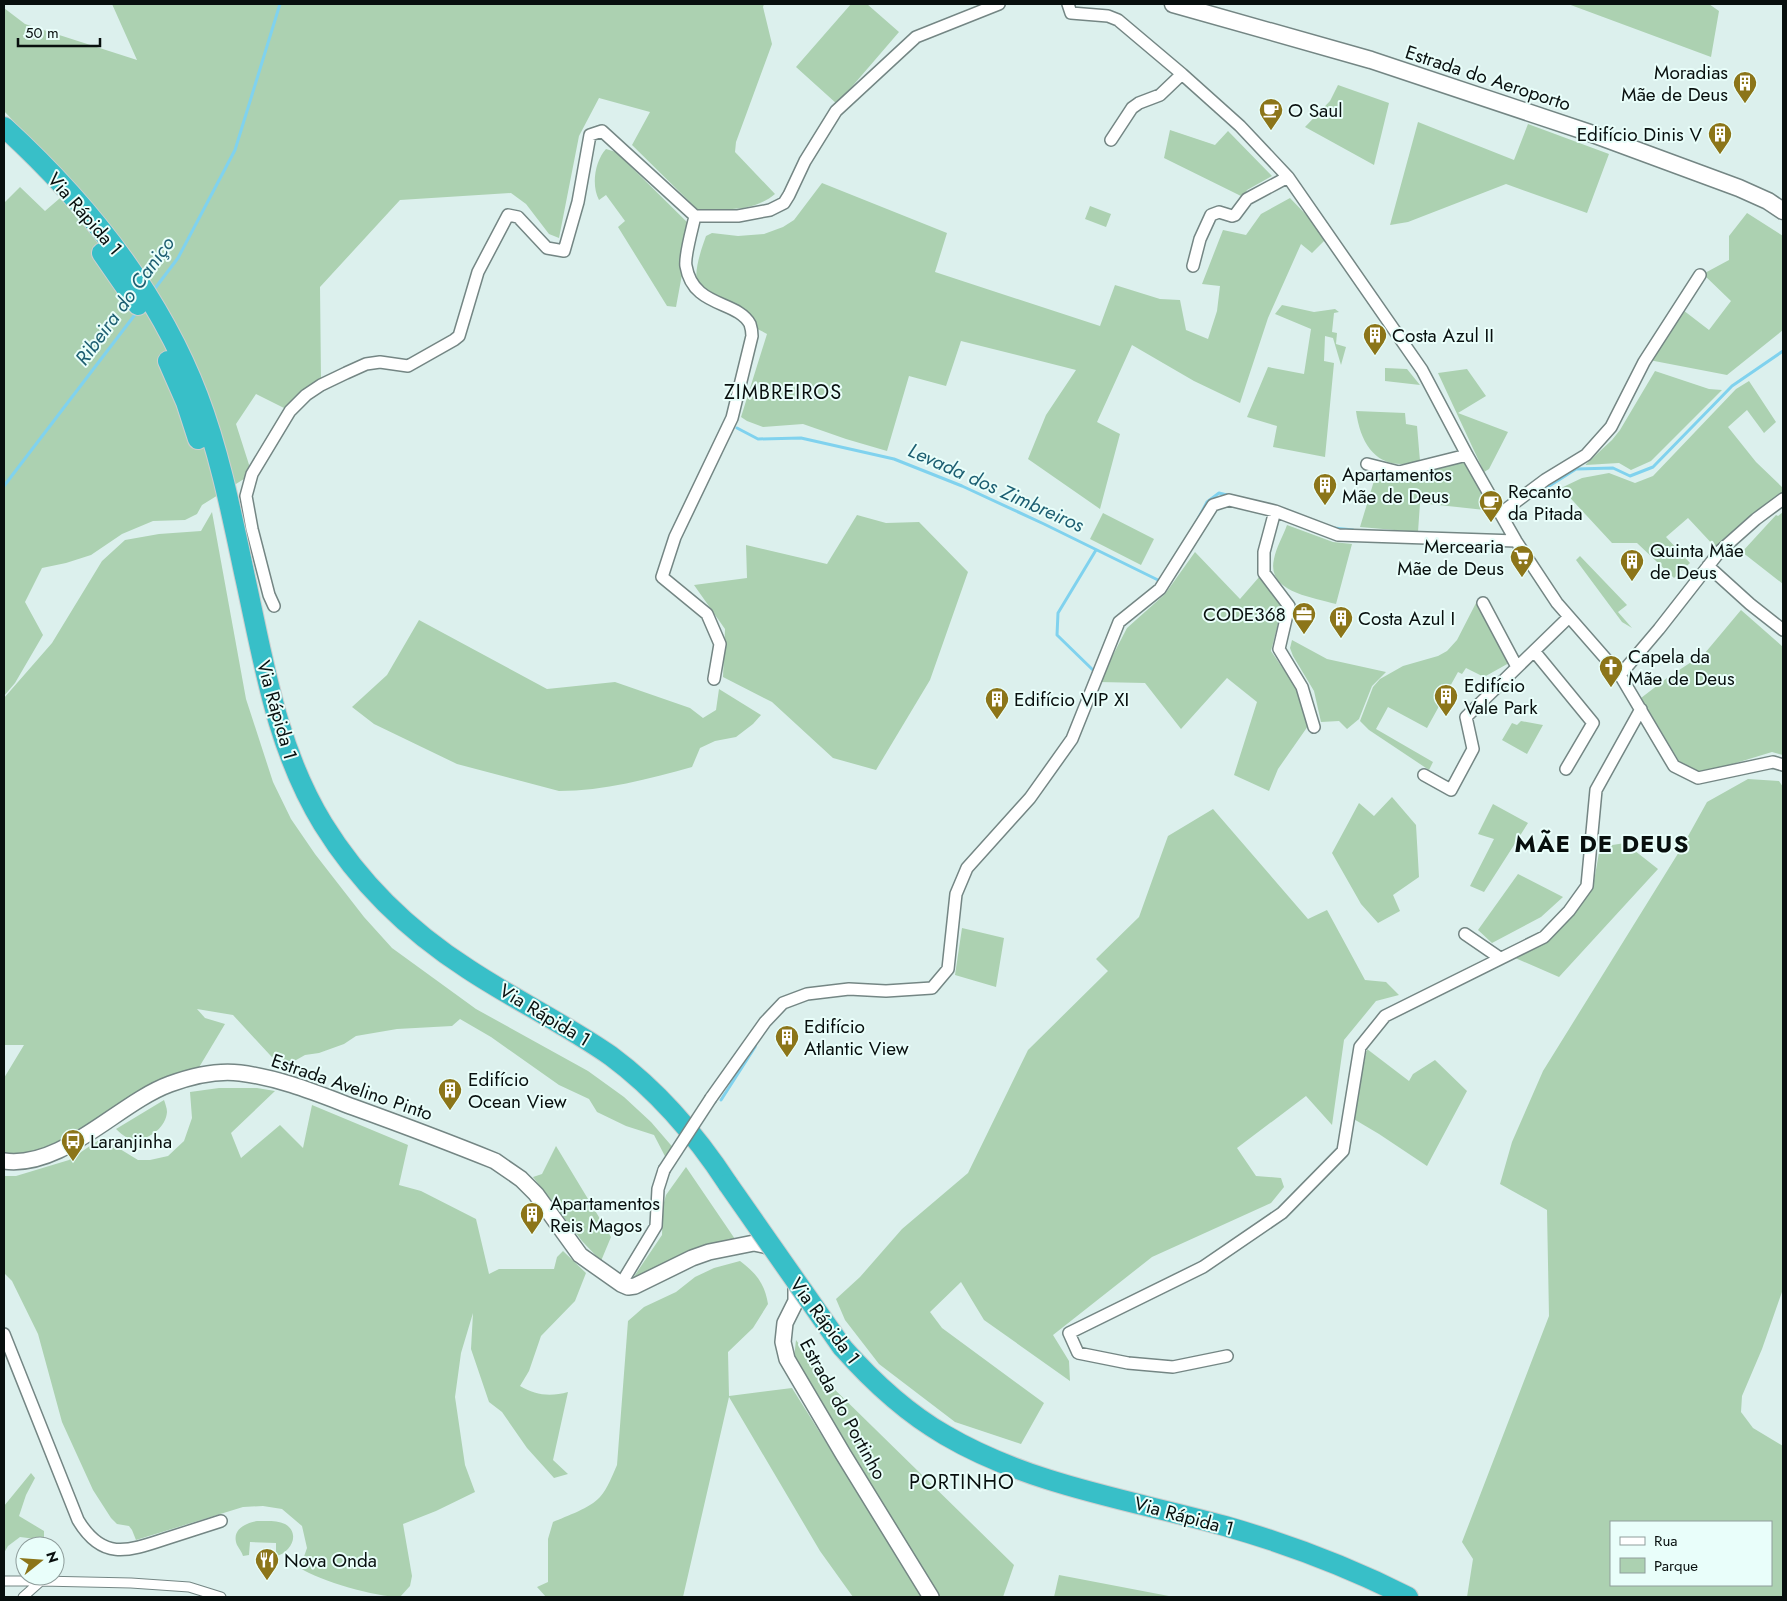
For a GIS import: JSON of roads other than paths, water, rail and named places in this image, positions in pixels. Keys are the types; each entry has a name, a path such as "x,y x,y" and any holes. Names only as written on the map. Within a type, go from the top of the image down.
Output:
{"highway":[{"name":"Via Rápida 1","path":"5,132 36,167 74,198 113,244 168,330 199,397 215,448 222,500 279,727 308,798 339,848 381,900 402,921 468,970 590,1042 634,1075 669,1108 705,1151 723,1187 816,1312 836,1350 875,1400 908,1427 937,1446 991,1473 1040,1490 1218,1538 1292,1561 1333,1576 1380,1597"},
{"name":"Via Rápida 1","path":"836,1350 864,1372 888,1395 943,1434 1006,1465 1042,1477 1226,1526 1298,1549 1338,1564 1408,1597"}],"main road":[{"name":"Estrada do Aeroporto","path":"1173,4 1371,60 1590,133 1739,188 1768,201 1783,211"}],"street":[{"path":"274,606 269,595 257,548 246,496 252,474 290,411 306,395 321,385 366,364 380,362 408,366 459,336 478,272 508,215 518,217 547,248 564,251 578,202 590,135 602,131 695,216 738,216 770,210 784,203 805,161 836,111 916,37 999,4"},
{"path":"1068,4 1071,13 1108,16 1118,20 1240,126 1288,177 1422,370 1467,455 1516,541 1557,602 1620,675 1674,766 1698,778 1773,762 1783,765"},
{"path":"1111,140 1132,108 1138,103 1160,95 1182,74"},
{"path":"1193,266 1200,239 1211,215 1219,212 1232,216 1235,215 1247,199 1288,177"},
{"path":"695,216 686,265 692,281 702,295 742,316 750,324 752,336 732,418 675,537 662,577 707,614 720,644 714,679"},
{"path":"1501,513 1545,480 1586,455 1611,427 1644,362 1700,275"},
{"path":"1367,464 1399,472 1467,455"},
{"path":"1620,675 1720,551 1783,499"},
{"path":"621,1284 656,1226 658,1189 664,1170 711,1098 765,1022 783,1002 807,994 850,989 886,991 932,988 948,969 956,894 967,868 1030,798 1072,739 1119,622 1160,589 1213,506 1229,500 1275,511 1338,535 1516,541"},
{"path":"1275,511 1264,552 1264,573 1289,606 1279,649 1302,687 1314,727"},
{"path":"1708,566 1750,604 1783,630"},
{"path":"1483,603 1517,667"},
{"path":"1424,775 1451,790 1473,749 1466,717 1569,616"},
{"path":"1534,651 1593,723 1566,769"},
{"path":"1227,1356 1173,1367 1128,1363 1078,1353 1069,1333 1203,1267 1282,1213 1342,1151 1360,1047 1385,1016 1544,937 1570,911 1587,886 1596,790 1641,709"},
{"path":"1465,934 1500,958"},
{"name":"Estrada Avelino Pinto","path":"4,1161 11,1162 41,1157 70,1144 142,1098 171,1084 195,1076 217,1073 261,1076 284,1081 495,1160 522,1179 536,1194 580,1255 621,1284"},
{"name":"Estrada do Portinho","path":"621,1284 628,1287 635,1286 692,1258 709,1252 754,1243 773,1247 789,1259 796,1275 796,1301 785,1323 783,1342 788,1359 843,1454 931,1597"},
{"path":"4,1335 78,1520 89,1538 104,1547 118,1551 134,1549 221,1521"},
{"path":"65,1582 189,1587 222,1597"},
{"path":"23,1597 35,1586"}],"waterway":[{"name":"Ribeira do Caniço","path":"153,291 178,258 235,150 280,4"},
{"name":"Ribeira do Caniço","path":"4,486 137,312"},
{"name":"Levada dos Zimbreiros","path":"1535,495 1576,469 1613,468 1630,476 1653,467 1732,386 1783,351"},
{"name":"Levada dos Zimbreiros","path":"737,428 758,439 801,438 894,459 962,486 1161,580"},
{"name":"Levada dos Zimbreiros","path":"1197,521 1207,502 1219,493 1231,496"},
{"name":"Levada dos Zimbreiros","path":"1509,522 1512,509"},
{"name":"Levada dos Zimbreiros","path":"1334,528 1353,530"},
{"name":"Levada dos Zimbreiros","path":"1095,672 1057,635 1058,613 1096,550"},
{"name":"Levada dos Zimbreiros","path":"721,1100 755,1047 756,1042"}],"place":[{"name":"Moradias Mãe de Deus","path":"1745,104"},
{"name":"O Saul","path":"1271,131"},
{"name":"Edifício Dinis V","path":"1720,155"},
{"name":"Costa Azul II","path":"1375,356"},
{"name":"Apartamentos Mãe de Deus","path":"1325,506"},
{"name":"Recanto da Pitada","path":"1491,523"},
{"name":"Mercearia Mãe de Deus","path":"1522,578"},
{"name":"Quinta Mãe de Deus","path":"1632,582"},
{"name":"CODE368","path":"1304,635"},
{"name":"Costa Azul I","path":"1341,639"},
{"name":"Capela da Mãe de Deus","path":"1611,688"},
{"name":"Edifício Vale Park","path":"1446,717"},
{"name":"Edifício VIP XI","path":"997,720"},
{"name":"Edifício Atlantic View","path":"787,1058"},
{"name":"Edifício Ocean View","path":"450,1111"},
{"name":"Laranjinha","path":"73,1162"},
{"name":"Apartamentos Reis Magos","path":"532,1235"},
{"name":"Nova Onda","path":"267,1581"}],"district":[{"name":"ZIMBREIROS","path":"783,392"},
{"name":"MÃE DE DEUS","path":"1602,843"},
{"name":"PORTINHO","path":"962,1482"}]}
